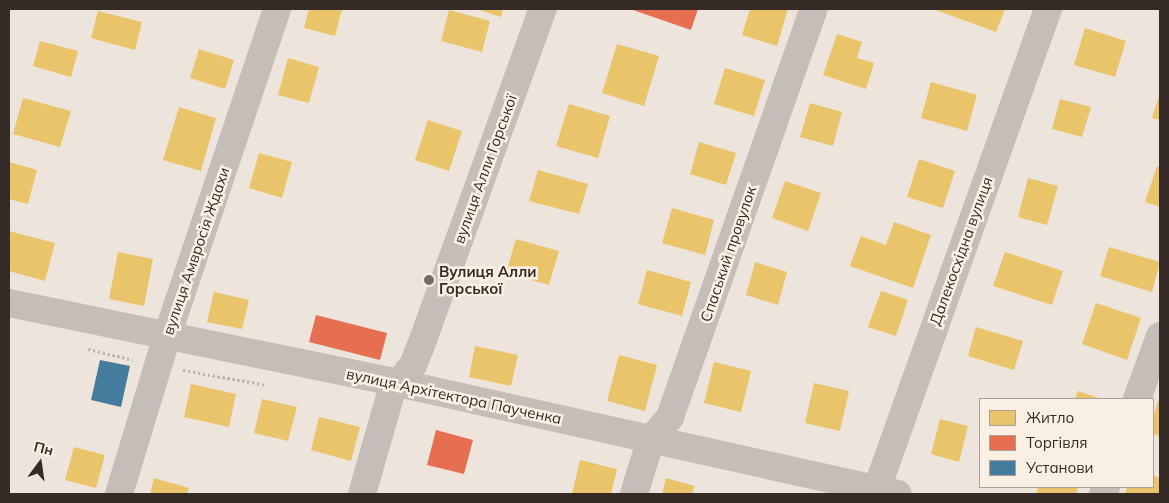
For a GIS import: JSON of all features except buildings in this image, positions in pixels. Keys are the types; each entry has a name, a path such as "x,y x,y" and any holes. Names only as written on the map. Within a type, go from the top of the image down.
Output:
{"street":[{"name":"вулиця Амвросія Ждахи","path":"120,494 167,336 277,9"},
{"name":"вулиця Алли Горської","path":"362,494 391,393 413,365 420,348 543,9"},
{"name":"Спаський провулок","path":"634,494 651,439 670,417 814,9"},
{"name":"Далекосхідна вулиця","path":"883,492 1048,9"},
{"name":"вулиця Архітектора Паученка","path":"9,303 398,382 883,492"},
{"path":"1138,398 1160,336"}],"place":[{"name":"Вулиця Алли Горської","path":"429,280"}]}
